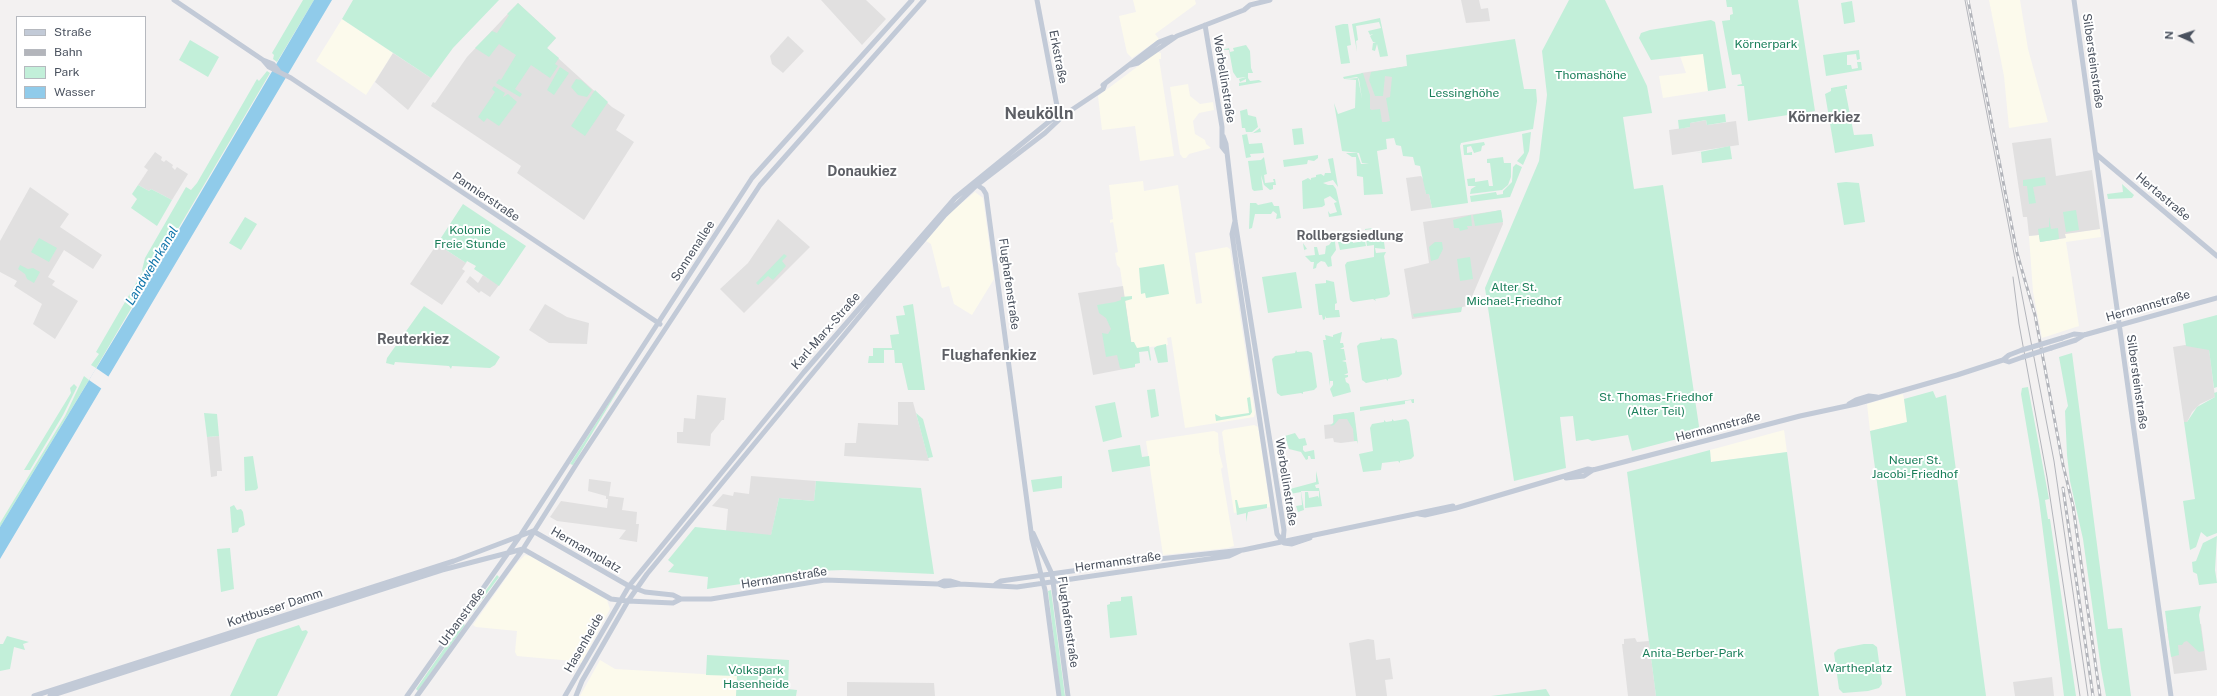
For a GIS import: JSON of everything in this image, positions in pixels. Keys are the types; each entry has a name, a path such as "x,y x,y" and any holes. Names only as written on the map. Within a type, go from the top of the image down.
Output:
{"main road":[{"name":"Pannierstraße","path":"174,0 665,328"},
{"name":"Sonnenallee","path":"520,536 667,307 756,174 912,0"},
{"name":"Sonnenallee","path":"533,531 665,328 766,177 924,0"},
{"name":"Erkstraße","path":"1037,0 1057,106 1064,115"},
{"name":"Karl-Marx-Straße","path":"629,586 804,372 950,210 977,185 1050,129 1064,115 1162,40 1177,36 1244,10 1252,9 1257,4 1270,0"},
{"name":"Silbersteinstraße","path":"2074,0 2171,696"},
{"name":"Werbellinstraße","path":"1205,25 1223,136 1222,147 1226,152 1235,221 1240,243 1284,532 1283,542"},
{"name":"Karl-Marx-Straße","path":"636,589 885,283 966,188 1051,120 1064,115"},
{"name":"Hertastraße","path":"2096,154 2217,256"},
{"path":"966,188 977,185 980,176"},
{"name":"Flughafenstraße","path":"977,185 983,189 986,194 1032,532 1044,583 1059,696"},
{"name":"Werbellinstraße","path":"1235,221 1233,225 1234,244 1245,321 1274,512 1278,534 1283,542"},
{"path":"1234,244 1240,243"},
{"name":"Hermannstraße","path":"2002,360 2009,362 2076,340 2084,335 2217,298"},
{"path":"667,307 675,313"},
{"path":"1245,321 1251,320"},
{"name":"Hermannstraße","path":"996,584 1001,581 1041,575 1150,560 1243,550 1283,542 1294,538 1311,537 1419,514 1425,515 1562,478 1588,469 1592,470 1856,404 1957,375 2002,360 2009,354 2074,334 2084,335"},
{"path":"1250,354 1256,354"},
{"path":"1260,420 1266,420"},
{"path":"1274,512 1280,511"},
{"name":"Hermannplatz","path":"533,531 636,589"},
{"name":"Hermannplatz","path":"520,536 533,531"},
{"name":"Hermannplatz","path":"523,548 533,531"},
{"name":"Flughafenstraße","path":"1032,532 1052,574 1068,696"},
{"path":"520,536 523,548"},
{"path":"510,551 520,536"},
{"name":"Kottbusser Damm","path":"34,696 485,550 520,536"},
{"path":"510,551 523,548 610,599 628,601 636,589"},
{"name":"Urbanstraße","path":"418,696 523,548"},
{"path":"485,550 487,556"},
{"name":"Hermannstraße","path":"636,589 673,595 681,599 711,599 825,580 938,584 949,586 960,584 996,584 1017,587 1229,556 1243,550"},
{"name":"Kottbusser Damm","path":"50,696 487,556 510,551"},
{"name":"Urbanstraße","path":"407,696 510,551"},
{"path":"496,570 504,575"},
{"name":"Hermannplatz","path":"619,601 629,586"},
{"name":"Hermannstraße","path":"628,601 673,603 681,599"},
{"name":"Hasenheide","path":"565,696 619,601"},
{"name":"Hasenheide","path":"576,696 586,675 628,601"},
{"path":"411,690 418,696"}],"shaded area":[{"path":"821,0 866,0 886,19 862,45"},
{"path":"1133,0 1195,0 1196,4 1155,34 1159,39 1132,58 1127,53 1119,16 1136,12"},
{"path":"1461,0 1479,0 1481,9 1488,8 1490,21 1466,23"},
{"path":"1989,0 2020,0 2028,49 2048,122 2009,128 2004,76"},
{"path":"518,3 556,38 547,48 612,107 625,115 616,130 634,142 584,220 517,173 521,166 431,106 433,102 435,103 467,57"},
{"path":"342,19 393,53 366,95 316,61"},
{"path":"788,36 804,51 783,73 772,64 770,56"},
{"path":"1157,52 1161,53 1161,59 1159,59 1174,156 1140,161 1135,126 1102,130 1098,96"},
{"path":"393,53 431,78 408,110 375,82"},
{"path":"1703,53 1708,91 1663,98 1659,76 1686,73 1680,56"},
{"path":"1422,64 1411,101 1383,129 1368,116 1361,73"},
{"path":"1188,84 1190,96 1200,104 1213,102 1214,110 1199,113 1193,121 1195,134 1205,140 1206,144 1211,148 1189,154 1186,158 1183,158 1180,154 1170,87"},
{"path":"1706,120 1707,125 1736,121 1739,145 1672,155 1669,130 1690,127 1690,123"},
{"path":"2051,138 2056,176 2092,170 2100,229 2065,234 2066,238 2040,242 2039,235 2029,236 2027,217 2023,217 2012,143"},
{"path":"155,152 162,157 161,160 164,162 166,160 173,165 172,167 175,170 177,167 188,174 172,200 151,189 149,191 138,185 148,170 144,167"},
{"path":"1421,176 1424,180 1426,194 1429,194 1432,208 1411,211 1406,178"},
{"path":"1143,181 1144,191 1178,185 1196,304 1202,303 1195,253 1227,247 1230,249 1255,414 1254,417 1185,428 1171,337 1167,338 1168,345 1132,349 1120,268 1117,265 1115,253 1118,252 1113,222 1110,223 1110,220 1113,219 1109,185"},
{"path":"30,187 69,214 60,227 102,255 93,269 64,250 48,277 55,281 52,285 78,301 55,339 33,324 42,304 14,286 17,281 0,272 0,241"},
{"path":"975,192 983,198 994,279 972,315 954,304 949,286 942,288 931,244 926,241 951,212"},
{"path":"1501,210 1503,224 1468,306 1462,307 1461,312 1412,319 1404,269 1429,263 1423,222"},
{"path":"778,219 810,247 744,313 720,289 748,263"},
{"path":"2100,229 2101,237 2066,242 2079,326 2042,338 2033,292 2029,236 2039,235 2041,242 2065,238 2065,234"},
{"path":"437,244 466,263 462,269 465,271 442,305 410,284"},
{"path":"483,275 499,285 490,297 481,291 479,293 466,282 470,276 478,283"},
{"path":"1123,286 1135,367 1093,375 1078,293"},
{"path":"545,304 567,317 589,323 587,344 549,343 529,330"},
{"path":"2185,345 2209,349 2215,397 2200,404 2192,412 2187,422 2184,422 2173,347"},
{"path":"1903,394 1908,422 1870,431 1867,404"},
{"path":"697,395 726,398 724,420 722,420 711,434 710,446 677,443 677,432 683,432 684,418 695,419"},
{"path":"898,402 913,402 929,461 844,456 845,443 856,443 858,423 898,425"},
{"path":"1354,412 1357,441 1341,443 1334,442 1333,438 1325,439 1324,425 1333,424 1333,415"},
{"path":"1254,425 1258,427 1270,507 1234,513 1222,432 1224,430"},
{"path":"1784,430 1787,452 1711,462 1710,450"},
{"path":"1214,431 1218,433 1219,452 1223,467 1221,469 1234,546 1228,548 1163,555 1146,441"},
{"path":"219,436 222,471 217,471 217,476 211,477 207,437"},
{"path":"751,476 816,481 814,501 779,498 771,536 726,531 728,509 712,506 723,494 733,496 734,492 749,494"},
{"path":"589,479 611,482 609,496 624,498 622,510 637,512 636,524 639,524 637,542 619,539 626,530 557,521 550,517 561,501 607,508 608,499 606,499 606,496 588,491"},
{"path":"525,555 530,556 607,600 610,609 581,663 517,656 515,652 517,631 476,627 473,625 516,564"},
{"path":"2201,624 2207,670 2174,674 2167,628"},
{"path":"1635,638 1637,642 1649,641 1656,696 1628,696 1622,644 1624,644 1624,639"},
{"path":"1368,639 1374,640 1376,660 1390,658 1393,679 1385,680 1387,696 1356,696 1349,643"},
{"path":"600,660 615,669 737,676 736,696 580,696"},
{"path":"2052,677 2054,696 2015,696 2013,682"},
{"path":"847,682 934,683 935,696 847,696"}],"green space":[{"path":"303,0 314,0 277,62 273,59 274,55 272,53"},
{"path":"353,0 499,0 453,48 431,78 342,19"},
{"path":"1569,0 1605,0 1647,86 1652,113 1623,117 1634,189 1663,185 1700,433 1632,451 1628,435 1592,441 1588,439 1576,441 1573,416 1560,417 1566,468 1514,481 1485,288 1539,161 1547,95 1542,51"},
{"name":"Körnerpark","path":"1726,0 1798,0 1815,111 1748,121 1744,86 1737,85 1742,84 1740,74 1732,75 1722,21 1730,20 1730,15 1733,14 1732,7 1727,7"},
{"path":"1852,1 1855,22 1844,24 1841,3"},
{"path":"518,3 556,38 547,48 559,58 555,64 558,66 550,78 531,65 515,89 522,94 520,97 496,83 499,79 501,80 516,55 499,44 489,57 475,48 492,31 497,33 509,15 507,14"},
{"path":"1380,18 1388,56 1380,57 1377,44 1375,51 1372,50 1373,43 1376,42 1373,42 1370,36 1373,34 1370,35 1368,31 1381,28 1379,22 1356,26 1358,40 1356,41 1357,52 1352,24"},
{"path":"1711,20 1715,22 1726,88 1708,91 1703,54 1651,60 1639,38 1641,33 1650,30"},
{"path":"1348,24 1351,45 1347,46 1350,63 1341,64 1335,26"},
{"name":"Lessinghöhe","path":"1515,39 1524,89 1536,89 1537,101 1533,129 1461,143 1460,146 1468,203 1432,208 1429,194 1426,194 1420,166 1415,165 1413,157 1403,156 1401,146 1396,145 1394,138 1386,139 1387,149 1377,151 1383,194 1364,195 1363,177 1357,176 1356,157 1352,157 1346,153 1357,153 1361,164 1369,164 1362,163 1359,153 1342,151 1334,103 1338,114 1355,108 1356,80 1345,79 1358,78 1344,79 1343,77 1363,73 1370,95 1370,109 1380,109 1382,122 1386,122 1390,121 1386,98 1390,97 1392,77 1385,76 1383,96 1375,96 1369,80 1371,72 1407,66 1406,55"},
{"path":"190,40 219,57 208,77 179,60"},
{"path":"1246,45 1250,51 1251,68 1253,73 1248,73 1248,78 1250,81 1259,80 1262,82 1239,86 1239,83 1246,82 1246,79 1240,82 1239,79 1246,77 1237,78 1233,72 1229,50 1221,50 1229,48 1230,52 1234,51 1233,48"},
{"path":"1859,50 1860,59 1857,60 1856,54 1847,55 1847,65 1851,65 1852,69 1858,68 1857,62 1861,62 1862,70 1826,76 1823,55"},
{"path":"560,67 569,73 554,95 547,90"},
{"path":"267,71 270,73 96,368 91,365 99,354 96,352 143,271 145,258 186,187 191,190 197,183 257,79 259,81"},
{"path":"576,79 581,80 592,90 587,97 578,95 571,87"},
{"path":"1847,85 1847,89 1845,89 1854,135 1872,134 1874,146 1835,153 1825,94 1831,91 1831,88"},
{"path":"494,86 505,93 503,97 508,94 517,102 499,126 487,118 484,122 478,117 495,92 492,89"},
{"path":"595,90 608,102 585,136 571,126"},
{"path":"1247,109 1248,115 1256,117 1258,127 1252,132 1246,132 1245,128 1242,128 1240,111"},
{"path":"1725,114 1726,122 1707,125 1706,120 1690,123 1690,127 1679,129 1678,120"},
{"path":"1260,128 1261,132 1249,134 1253,133"},
{"path":"1302,128 1304,144 1294,145 1292,129"},
{"path":"1531,132 1529,151 1523,165 1517,161 1524,153 1522,134"},
{"path":"1247,134 1249,144 1262,143 1264,153 1250,154 1251,157 1246,158 1242,135"},
{"path":"1484,142 1485,145 1482,146 1481,151 1474,153 1471,146 1467,147 1467,153 1472,152 1472,155 1464,155 1463,145"},
{"path":"1730,146 1732,159 1702,163 1701,152 1695,153"},
{"path":"1318,155 1318,158 1314,161 1308,160 1307,164 1284,167 1283,160"},
{"path":"1264,157 1267,174 1264,175 1265,183 1274,182 1273,179 1275,179 1276,185 1273,185 1273,189 1270,190 1264,185 1261,175 1263,190 1254,191 1252,189 1248,161 1261,160"},
{"path":"1503,157 1504,163 1511,163 1511,177 1508,185 1502,190 1470,194 1471,189 1476,186 1468,186 1467,179 1475,178 1475,182 1488,180 1489,186 1493,186 1490,163 1487,163 1487,159"},
{"path":"1333,158 1338,187 1333,180 1323,183 1333,185 1336,189 1342,215 1329,217 1328,211 1330,214 1337,212 1334,203 1337,202 1330,196 1324,199 1325,205 1322,207 1303,209 1302,181 1308,178 1311,180 1311,178 1316,177 1316,175 1321,174 1324,176 1325,173 1331,173 1328,159"},
{"path":"1516,164 1522,167 1510,197 1471,202 1470,196 1496,192 1497,195 1503,194 1503,191 1512,182 1513,167"},
{"path":"2045,177 2046,185 2033,187 2036,203 2029,204 2027,186 2023,186 2023,180"},
{"path":"1837,183 1859,183 1865,222 1844,225"},
{"path":"2122,184 2134,195 2132,198 2108,199 2107,194 2123,192"},
{"path":"138,185 149,191 151,189 172,200 157,226 131,208 137,199 132,194"},
{"path":"1272,202 1274,206 1279,206 1281,218 1276,219 1277,214 1273,211 1271,214 1255,214 1252,228 1249,229 1250,203 1256,203 1258,205"},
{"name":"Kolonie Freie Stunde","path":"463,204 526,246 499,286 474,269 476,266 467,261 466,263 437,244"},
{"path":"1501,210 1503,222 1475,226 1473,215"},
{"path":"2076,210 2079,230 2066,232 2063,212"},
{"path":"1471,215 1472,226 1467,226 1468,229 1460,231 1459,228 1454,228 1453,220"},
{"path":"245,217 257,224 241,250 229,243"},
{"path":"2049,217 2051,229 2058,228 2059,239 2040,242 2038,229 2049,227"},
{"path":"1374,228 1375,230 1378,230 1378,235 1381,235 1382,242 1384,242 1385,249 1375,248 1376,253 1386,252 1384,256 1390,294 1387,297 1375,299 1376,301 1373,299 1353,302 1350,300 1345,265 1347,262 1374,257 1374,245 1367,246 1365,234 1373,234 1372,229 1365,230"},
{"path":"1334,234 1336,250 1331,257 1332,266 1328,267 1325,262 1321,261 1317,264 1316,268 1313,269 1314,262 1311,262 1305,256 1315,255 1314,247 1317,247 1319,255 1325,254 1326,246 1332,241 1331,235 1320,236"},
{"path":"1364,236 1366,246 1340,250 1338,242 1342,241 1343,243 1345,240 1352,237 1353,243 1363,241 1362,237"},
{"path":"39,238 57,248 49,262 31,252"},
{"path":"1435,242 1442,242 1443,249 1438,259 1431,261 1429,247"},
{"path":"1303,243 1307,249 1304,250"},
{"path":"784,254 787,256 782,261 786,266 773,280 768,276 758,285 756,283"},
{"path":"1470,257 1473,279 1460,281 1457,259"},
{"path":"1164,264 1169,294 1146,298 1145,293 1141,294 1139,268"},
{"path":"20,265 28,269 33,268 40,272 34,283 27,279 25,274 18,269"},
{"path":"1296,272 1302,308 1268,313 1262,277"},
{"path":"1326,280 1334,282 1337,303 1335,304 1335,310 1339,310 1340,317 1326,318 1325,316 1325,319 1323,320 1322,315 1319,315 1315,284 1326,283"},
{"path":"1132,296 1132,299 1125,301 1131,342 1134,342 1137,348 1149,346 1151,360 1150,361 1148,351 1139,352 1140,363 1135,364 1135,367 1123,369 1120,368 1117,355 1106,357 1102,333 1108,334 1111,329 1106,318 1099,313 1097,305 1121,300 1121,297"},
{"path":"913,304 925,390 908,390 902,363 895,363 894,350 884,350 884,363 868,363 869,356 873,356 873,348 892,348 890,335 899,334 896,316 905,315 903,306"},
{"path":"424,306 500,357 495,365 490,368 452,366 451,369 449,366 395,362 394,365 386,363 387,358"},
{"path":"1462,307 1461,312 1414,317 1413,314"},
{"path":"2217,315 2217,387 2214,388 2209,350 2186,346 2183,324"},
{"path":"1342,332 1340,343 1343,343 1344,347 1340,349 1344,349 1346,360 1342,361 1346,362 1348,373 1344,375 1348,375 1348,377 1345,378 1346,382 1349,384 1351,392 1333,397 1330,389 1333,385 1333,381 1330,381 1330,386 1323,340 1326,340 1325,335 1333,337 1333,335"},
{"path":"1381,337 1382,339 1393,338 1397,340 1402,374 1399,377 1388,379 1388,381 1386,379 1366,383 1362,380 1357,346 1360,343 1380,340"},
{"path":"1166,344 1168,362 1158,363 1154,348"},
{"path":"1296,350 1297,352 1308,351 1312,353 1317,387 1314,390 1303,392 1303,394 1281,396 1277,393 1272,359 1275,356 1295,353"},
{"path":"2072,353 2108,629 2122,628 2131,696 2106,696 2101,669 2083,539 2070,481 2067,455 2065,411 2068,406 2059,357"},
{"path":"84,376 89,380 0,527 0,523 65,416"},
{"path":"74,384 77,387 63,415 30,470 24,470 71,393 70,388"},
{"path":"619,387 573,465 570,464"},
{"path":"2028,387 2049,499 2045,500 2048,519 2050,519 2076,696 2064,696 2039,500 2021,394 2022,388"},
{"path":"1155,389 1159,416 1151,418 1147,390"},
{"name":"Neuer St. Jacobi-Friedhof","path":"1933,391 1936,398 1946,395 1986,696 1906,696 1870,431 1907,422 1904,399"},
{"path":"2217,392 2217,533 2207,537 2201,532 2196,547 2190,550 2183,501 2195,499 2184,422 2187,422 2197,407 2215,397 2214,393"},
{"path":"1250,397 1252,412 1250,415 1216,421 1215,414 1221,417 1249,413 1247,398"},
{"path":"1414,399 1414,403 1412,403 1411,400 1405,401 1405,404 1360,411 1360,407"},
{"path":"1115,402 1122,437 1103,442 1095,406"},
{"path":"1354,412 1358,444 1357,441 1354,441 1353,429 1347,419 1339,419 1334,425 1330,426 1334,422 1333,415"},
{"path":"204,413 217,414 219,436 207,437"},
{"path":"916,413 923,419 933,457 928,458"},
{"path":"1392,419 1394,421 1406,419 1409,422 1414,456 1411,459 1400,461 1400,463 1398,461 1382,463 1381,470 1363,472 1359,454 1373,451 1370,428 1372,424 1384,422 1384,420 1386,422 1392,421"},
{"path":"1295,433 1299,439 1305,438 1307,445 1303,446 1303,450 1305,452 1314,450 1315,459 1311,459 1310,456 1308,456 1308,459 1306,460 1301,452 1289,449 1285,436"},
{"path":"1140,445 1142,457 1149,456 1150,466 1112,472 1108,450"},
{"name":"Anita-Berber-Park","path":"1710,450 1711,462 1787,452 1819,696 1656,696 1627,472"},
{"path":"253,456 258,488 256,490 245,491 244,457"},
{"path":"1316,471 1319,484 1315,485 1316,488 1319,488 1322,506 1305,508 1305,492 1308,492 1309,498 1318,496 1319,498 1319,491 1301,491 1304,510 1298,512 1296,506 1302,505 1301,492 1290,494 1290,489 1316,482"},
{"path":"1062,476 1062,488 1033,492 1031,480"},
{"path":"816,481 921,488 934,574 844,570 813,571 707,589 708,577 668,572 674,565 668,560 695,527 771,535 779,498 814,501"},
{"path":"1235,500 1237,500 1239,508 1267,504 1267,508 1248,512 1246,522 1246,513 1237,515"},
{"path":"234,505 237,510 241,509 243,512 245,525 239,528 238,532 232,533 230,507"},
{"path":"2217,536 2215,570 2217,583 2199,585 2197,574 2193,572 2192,562 2196,561 2203,543"},
{"path":"230,548 234,589 221,592 217,549"},
{"path":"497,575 499,577 469,617 468,615"},
{"path":"1051,590 1065,696 1061,696 1048,591"},
{"path":"1132,596 1137,635 1110,638 1107,605 1110,604 1110,602 1121,601 1121,597"},
{"path":"2201,606 2199,615 2204,651 2199,652 2187,641 2182,645 2178,645 2179,655 2171,657 2165,611"},
{"path":"462,623 465,625 418,691 416,689"},
{"path":"299,625 302,631 306,630 308,632 277,696 230,696 257,639"},
{"path":"7,636 29,642 23,644 25,650 14,647 10,669 0,671 0,644 3,644"},
{"name":"Wartheplatz","path":"1864,644 1873,644 1877,647 1882,684 1879,688 1868,691 1843,693 1839,689 1834,653 1838,649"},
{"name":"Volkspark Hasenheide","path":"707,655 789,660 788,689 797,690 796,696 736,696 737,676 706,675"},
{"path":"1546,689 1550,696 1491,696"}],"water":[{"path":"314,0 332,0 0,559 0,527 137,301"}],"pier":[{"path":"96,368 109,377 102,389 89,380"}],"tram line":[{"path":"1965,0 2054,461 2088,696"},
{"path":"2013,277 2019,324 2047,477 2080,696"}],"railway":[{"path":"1968,0 2017,253 2035,315 2063,465 2073,506 2100,696"},
{"path":"2063,488 2093,696"}],"district":[{"name":"Neukölln","path":"1039,114"},
{"name":"Körnerkiez","path":"1824,118"},
{"name":"Donaukiez","path":"862,172"},
{"name":"Rollbergsiedlung","path":"1350,236"},
{"name":"Reuterkiez","path":"413,340"},
{"name":"Flughafenkiez","path":"989,356"}],"park label":[{"name":"Thomashöhe","path":"1591,75"},
{"name":"Alter St. Michael-Friedhof","path":"1514,294"},
{"name":"St. Thomas-Friedhof (Alter Teil)","path":"1656,404"}],"water label":[{"name":"Landwehrkanal","path":"152,266"}]}
